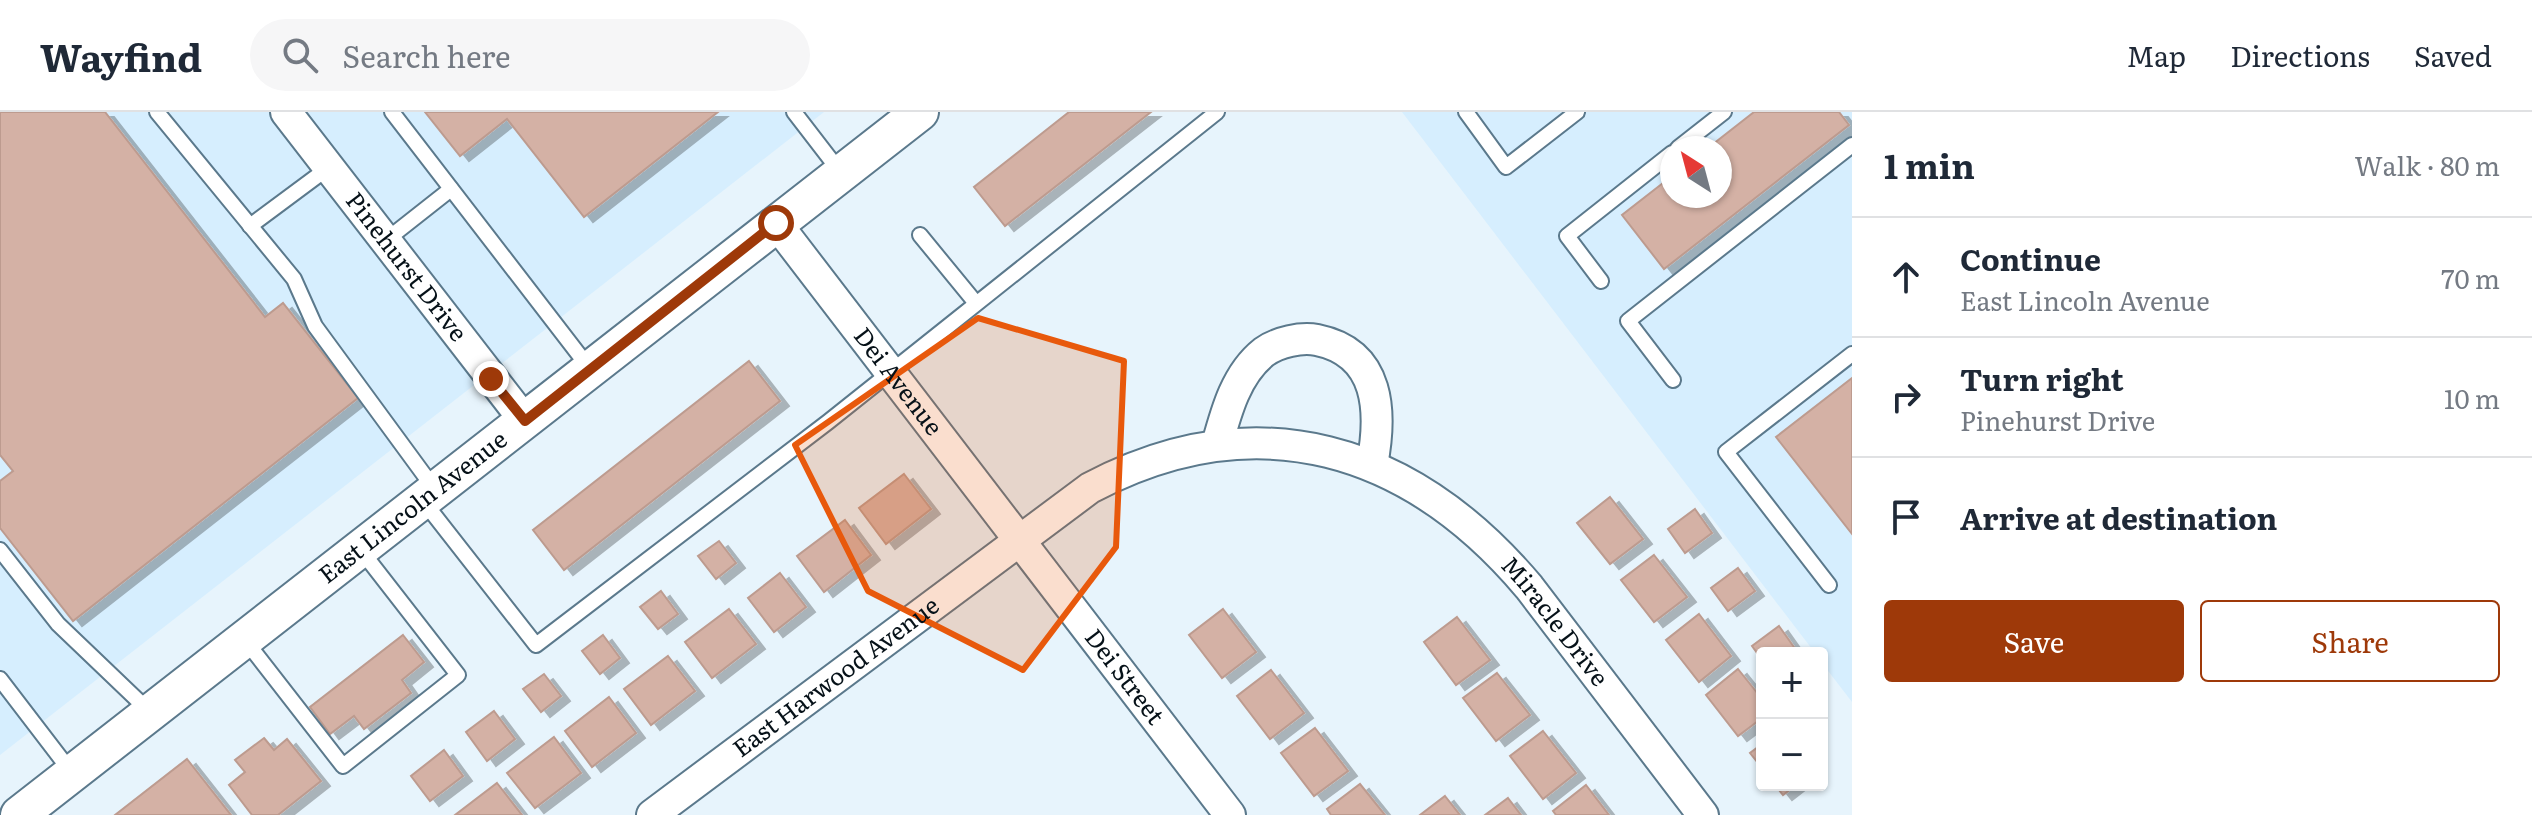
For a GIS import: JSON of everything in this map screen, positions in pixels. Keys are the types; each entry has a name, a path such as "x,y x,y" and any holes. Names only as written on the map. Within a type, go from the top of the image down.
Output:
{"street":[{"name":"Pinehurst Drive","path":"286,112 525,421"},
{"name":"East Lincoln Avenue","path":"19,815 920,112"},
{"name":"Dei Avenue","path":"776,223 1019,538"},
{"path":"1217,445 1234,391 1248,371 1265,351 1307,338 1330,343 1350,353 1371,383 1378,414 1372,465"},
{"name":"Miracle Drive","path":"1019,538 1072,499 1119,473 1145,462 1217,445 1302,447 1372,465 1436,499 1504,556 1703,815"},
{"name":"East Harwood Avenue","path":"652,815 1019,538"},
{"name":"Dei Street","path":"1019,538 1230,815"}],"lane":[{"path":"157,112 294,279 315,326 429,495 536,645 828,422 1217,112"},
{"path":"392,112 590,369"},
{"path":"794,112 841,173"},
{"path":"1466,112 1506,167 1577,112"},
{"path":"1693,136 1724,112"},
{"path":"1673,380 1628,321 1852,145"},
{"path":"1601,281 1567,236 1660,162"},
{"path":"250,226 328,168"},
{"path":"385,241 451,189"},
{"path":"920,235 975,302"},
{"path":"1829,585 1726,452 1852,354"},
{"path":"245,639 343,766 355,757 458,675 360,549"},
{"path":"0,550 58,624 150,713"},
{"path":"0,679 73,773"}],"highlighted area":[{"path":"978,318 1124,361 1116,547 1023,670 868,591 795,445"}],"shaded area":[{"path":"0,112 824,112 0,755"},
{"path":"1402,112 1852,112 1852,702 1828,671 1828,647 1810,647"}],"building":[{"path":"0,112 105,112 265,317 283,303 358,398 73,621 0,528 0,481 13,471 0,455"},
{"path":"425,112 718,112 584,217 507,119 460,156"},
{"path":"1069,112 1151,112 1005,226 974,187"},
{"path":"1754,112 1839,112 1849,125 1664,269 1622,215 1660,185 1660,208 1732,208 1732,136 1723,136"},
{"path":"749,361 780,401 564,570 533,530"},
{"path":"1852,378 1852,534 1776,437"},
{"path":"904,474 931,509 886,544 859,508"},
{"path":"1610,497 1643,539 1610,564 1577,523"},
{"path":"1695,509 1712,533 1685,553 1668,529"},
{"path":"845,520 871,555 824,592 797,556"},
{"path":"719,541 736,563 716,579 698,556"},
{"path":"1654,555 1687,597 1654,622 1621,580"},
{"path":"1738,568 1755,591 1728,611 1711,588"},
{"path":"780,573 806,607 774,632 748,598"},
{"path":"661,591 678,614 658,629 640,607"},
{"path":"729,609 756,644 712,678 685,642"},
{"path":"1223,609 1256,652 1222,678 1189,635"},
{"path":"1699,614 1731,656 1699,682 1666,640"},
{"path":"1457,617 1490,660 1456,685 1424,642"},
{"path":"1779,626 1794,647 1756,647 1756,652 1752,646"},
{"path":"403,635 424,662 402,680 411,693 364,729 354,716 330,734 310,707"},
{"path":"603,635 620,658 600,674 582,651"},
{"path":"668,656 695,691 651,725 624,689"},
{"path":"1738,669 1756,692 1756,722 1738,736 1706,695"},
{"path":"1271,670 1304,713 1270,739 1237,696"},
{"path":"1497,673 1530,715 1496,741 1463,698"},
{"path":"544,674 561,696 541,712 523,689"},
{"path":"609,697 636,733 592,767 565,731"},
{"path":"494,711 515,739 487,761 466,732"},
{"path":"1315,728 1348,771 1314,796 1281,753"},
{"path":"1543,731 1576,773 1543,799 1510,756"},
{"path":"554,737 581,773 535,808 507,773"},
{"path":"264,738 274,750 287,739 321,781 278,815 252,815 229,785 245,772 235,760"},
{"path":"444,750 463,776 430,801 411,776"},
{"path":"187,759 231,815 115,815"},
{"path":"497,783 522,815 455,815"},
{"path":"1360,784 1385,815 1331,815 1327,809"},
{"path":"1586,785 1609,815 1556,815 1553,811"},
{"path":"1445,796 1460,815 1420,815"},
{"path":"1508,798 1521,815 1485,815"}],"route":[{"path":"491,379 525,421 776,223"}]}
